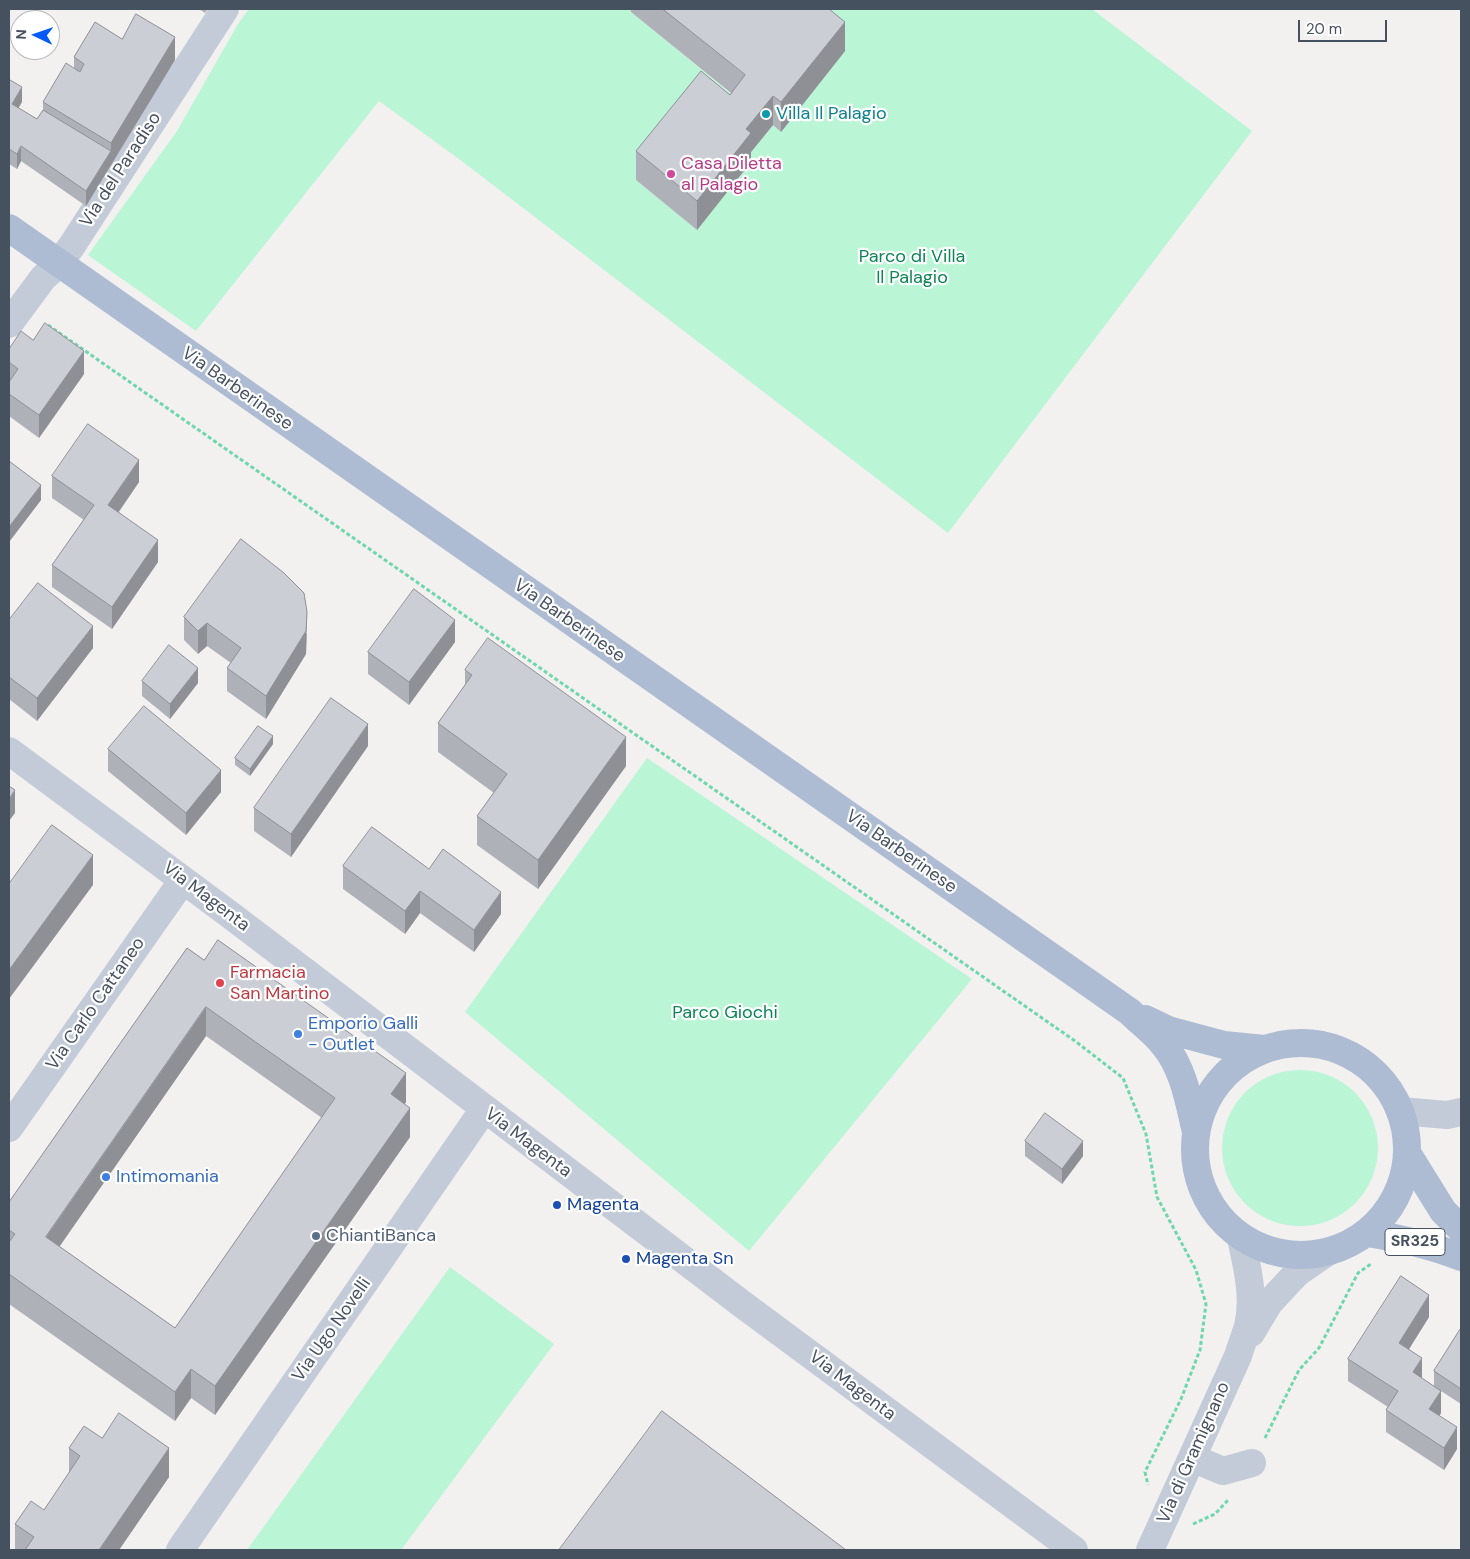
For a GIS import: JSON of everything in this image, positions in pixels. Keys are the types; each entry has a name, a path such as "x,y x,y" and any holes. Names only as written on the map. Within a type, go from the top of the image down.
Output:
{"main road":[{"name":"Via Barberinese","path":"9,228 1130,1012 1165,1045 1176,1065 1186,1090 1196,1132"},
{"name":"Via Barberinese","path":"1130,1012 1168,1030 1193,1037 1224,1045 1264,1049"},
{"name":"Via Barberinese","path":"1305,1043 1318,1044 1345,1052 1378,1076 1387,1087 1400,1112 1406,1132 1407,1153 1403,1179 1398,1191 1385,1214 1367,1233 1347,1245 1326,1253 1296,1256 1282,1254 1261,1248 1241,1238 1216,1214 1200,1184 1194,1150 1196,1132 1206,1102 1224,1076 1249,1056 1264,1049 1277,1045 1305,1043"},
{"name":"Via Barberinese","path":"1407,1153 1444,1211 1461,1229"},
{"name":"SR325","path":"1367,1233 1400,1238 1461,1257"}],"street":[{"name":"Via del Paradiso","path":"14,317 71,247 225,9"},
{"name":"Via Magenta","path":"9,751 183,880 742,1304 1074,1550"},
{"name":"Via Carlo Cattaneo","path":"9,1128 183,880"},
{"name":"Via Ugo Novelli","path":"180,1550 484,1109"},
{"path":"1400,1112 1448,1115 1461,1112"},
{"name":"Via di Gramignano","path":"1238,1356 1248,1324 1251,1297 1241,1238"},
{"name":"Via di Gramignano","path":"1150,1550 1238,1356 1269,1303 1297,1273 1326,1253"},
{"path":"1192,1458 1223,1471 1252,1463"}],"path":[{"path":"14,317 54,329 1075,1041 1124,1078 1146,1134 1157,1197 1196,1270 1206,1304 1200,1350 1181,1398 1145,1472 1151,1503 1167,1513 1195,1525 1215,1514 1248,1480 1252,1463 1299,1370 1319,1348 1358,1273 1376,1261"}],"green space":[{"name":"Parco di Villa Il Palagio","path":"249,9 633,9 631,12 745,105 636,180 697,230 746,158 773,125 781,131 793,9 1092,9 1252,131 948,533 459,159 379,101 196,331 88,255 177,131 238,24"},
{"name":"Parco Giochi","path":"647,758 972,979 749,1251 465,1012"},
{"path":"1300,1070 1330,1076 1343,1083 1355,1093 1365,1105 1372,1118 1378,1148 1372,1178 1365,1191 1355,1203 1343,1213 1330,1220 1300,1226 1270,1220 1257,1213 1245,1203 1235,1191 1228,1178 1222,1148 1228,1118 1235,1105 1245,1093 1257,1083 1270,1076"},
{"path":"450,1267 554,1344 401,1550 247,1550"}],"building":[{"name":"Villa Il Palagio","path":"663,9 829,9 845,22 781,102 773,96 746,129 751,133 697,201 636,151 701,71 730,95 745,75"},
{"path":"136,14 175,37 111,143 43,102 66,63 80,72 84,64 74,57 95,22 122,39"},
{"path":"10,80 22,87 12,104 37,119 43,110 111,151 86,191 21,146 17,154 9,149"},
{"path":"45,323 84,351 39,415 9,394 9,382 18,369 9,362 9,349 21,331 33,340"},
{"path":"88,424 139,460 108,505 158,540 112,607 52,565 94,505 52,476"},
{"path":"9,461 41,485 9,527"},
{"path":"241,539 284,573 304,593 307,612 306,631 266,696 227,668 241,648 207,623 198,631 184,617"},
{"path":"38,583 93,626 37,698 9,677 9,620"},
{"path":"414,589 455,620 409,682 368,652"},
{"path":"488,638 626,737 538,860 477,816 507,774 438,723 472,675 465,670"},
{"path":"169,645 198,668 170,704 142,681"},
{"path":"331,698 368,724 291,834 254,808"},
{"path":"144,706 221,770 186,813 108,749"},
{"path":"258,726 273,736 250,769 235,758"},
{"path":"9,786 15,790 9,799"},
{"path":"52,825 93,855 9,970 9,884"},
{"path":"372,827 429,869 443,849 501,892 474,930 420,891 405,911 343,866"},
{"path":"218,940 406,1073 391,1094 410,1108 215,1386 191,1369 175,1392 9,1274 9,1242 15,1234 9,1230 9,1202 187,948 204,960","holes":["206,1007 335,1098 175,1328 46,1237"]},
{"path":"1045,1113 1083,1141 1062,1169 1025,1141"},
{"path":"1401,1276 1429,1295 1399,1343 1422,1358 1413,1372 1441,1391 1429,1409 1457,1427 1444,1448 1386,1410 1398,1391 1348,1359"},
{"path":"1461,1328 1461,1389 1434,1371"},
{"path":"662,1411 846,1550 559,1550"},
{"path":"119,1413 169,1448 99,1550 25,1550 34,1537 15,1524 31,1501 44,1510 80,1456 69,1448 84,1426 102,1438"}],"place":[{"name":"Villa Il Palagio","path":"766,114"},
{"name":"Casa Diletta al Palagio","path":"671,174"},
{"name":"Farmacia San Martino","path":"220,983"},
{"name":"Emporio Galli - Outlet","path":"298,1034"},
{"name":"Intimomania","path":"106,1177"},
{"name":"Magenta","path":"557,1205"},
{"name":"ChiantiBanca","path":"316,1236"},
{"name":"Magenta Sn","path":"626,1259"}]}
